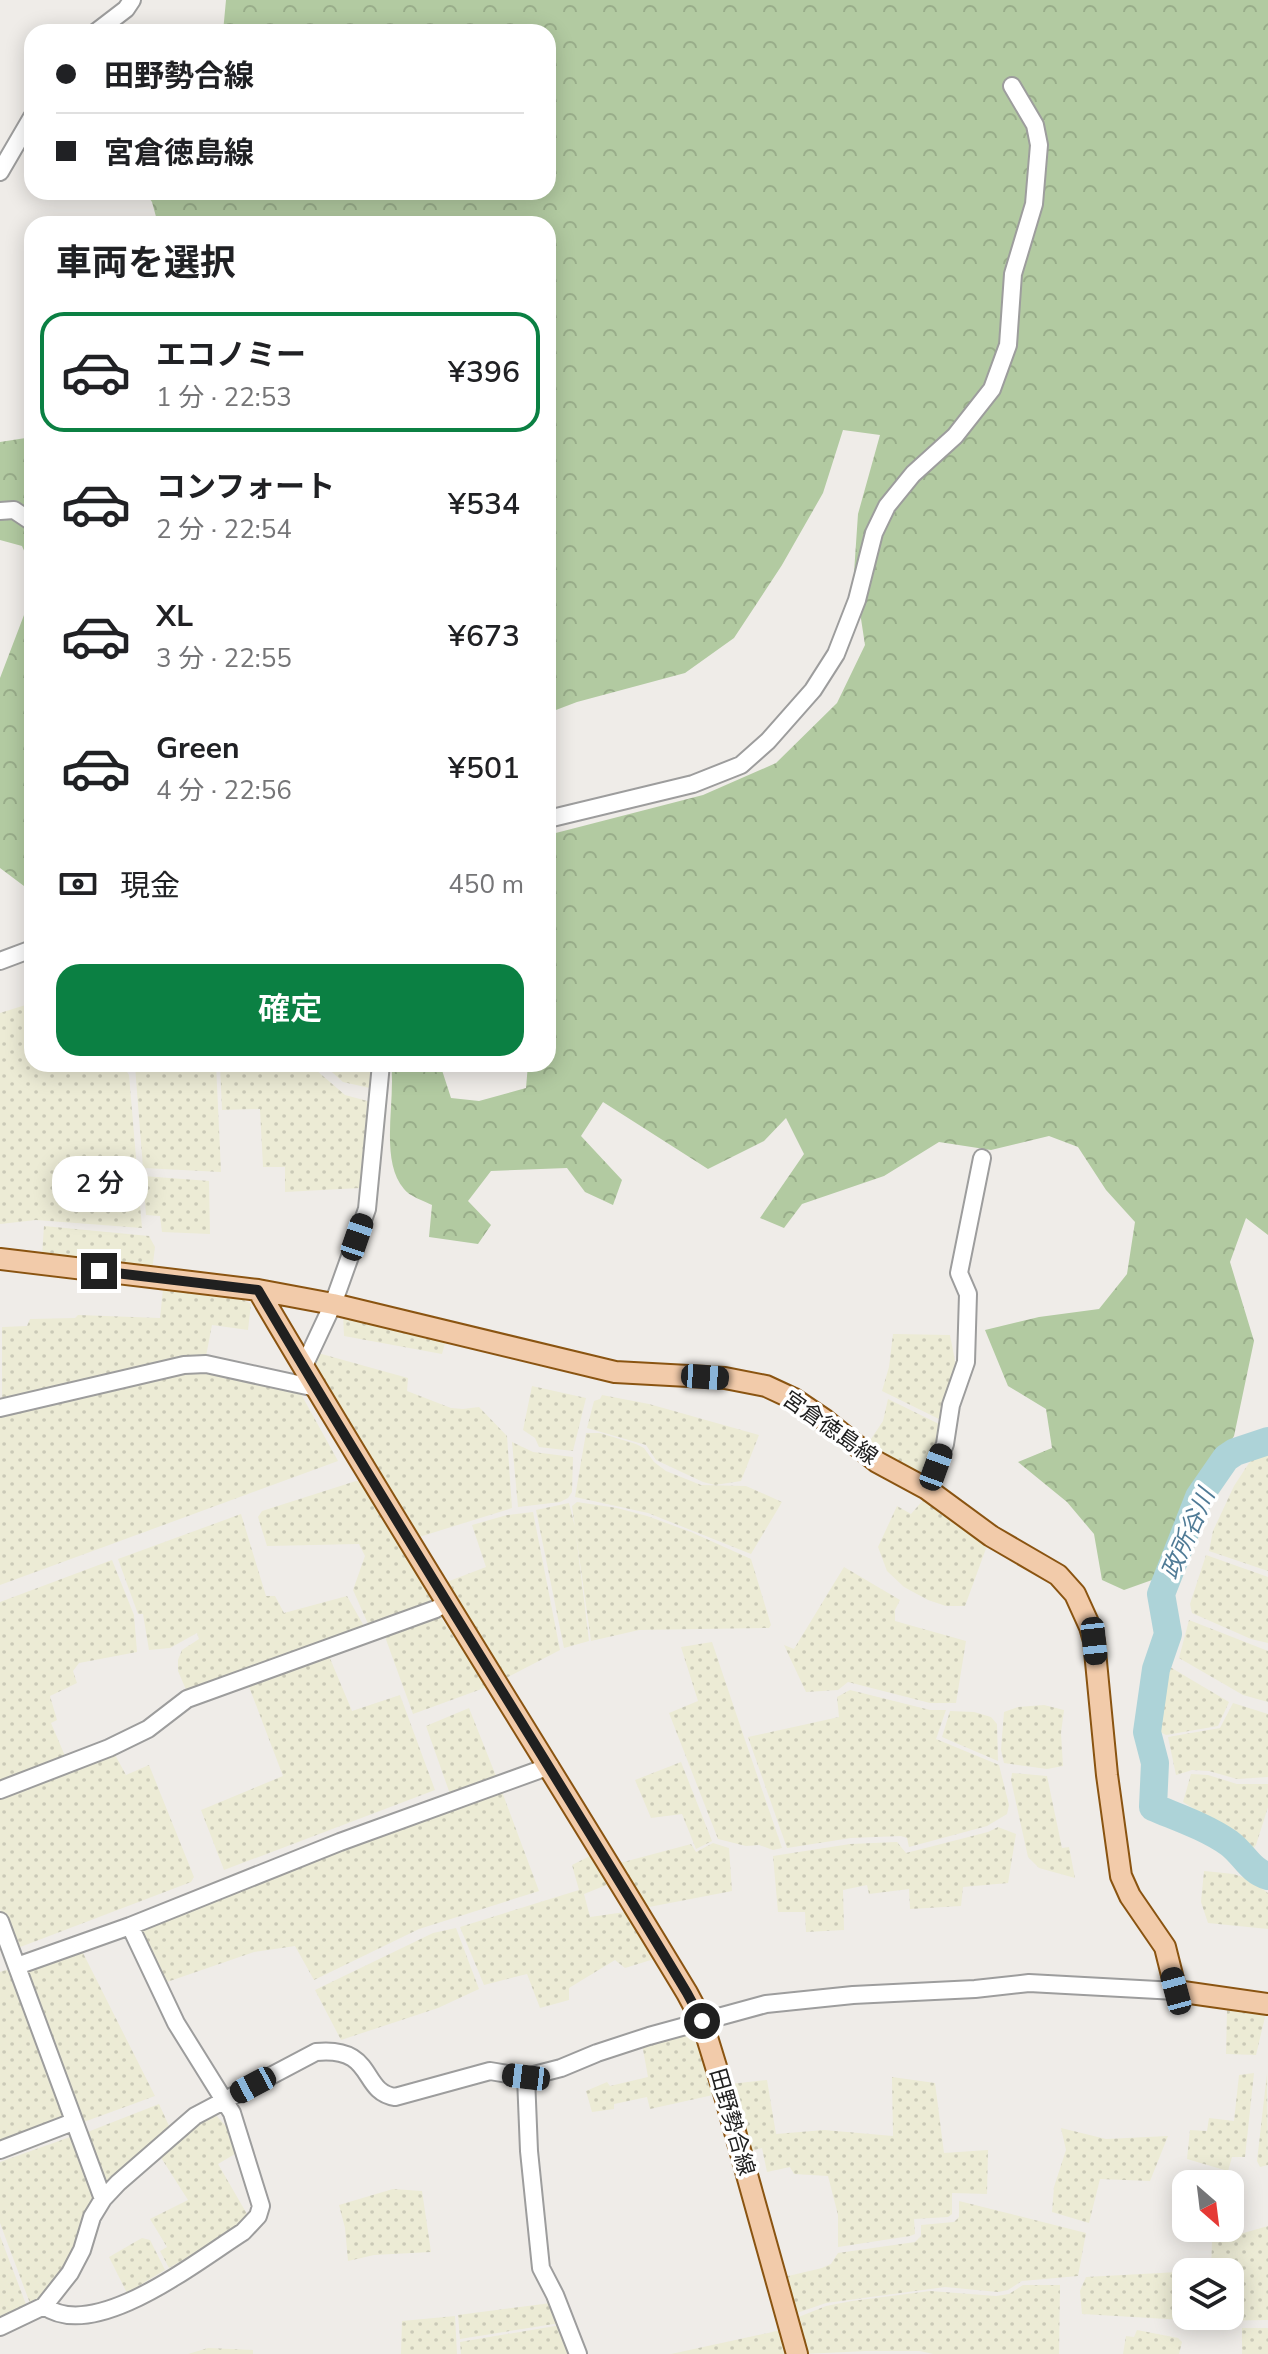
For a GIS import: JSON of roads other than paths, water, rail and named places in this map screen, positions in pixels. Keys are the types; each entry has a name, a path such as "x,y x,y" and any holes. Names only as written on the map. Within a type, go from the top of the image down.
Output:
{"main road":[{"name":"宮倉徳島線","path":"0,1259 258,1290 333,1304 615,1372 725,1378 766,1386 794,1399 877,1462 927,1489 991,1536 1058,1575 1080,1605 1094,1641 1121,1876 1130,1896 1165,1947 1176,1991"},
{"name":"田野勢合線","path":"258,1290 446,1603 550,1766 702,2021 797,2354"},
{"path":"1176,1991 1268,2004"}],"street":[{"path":"106,24 126,9 132,0"},
{"path":"556,817 693,784 741,765 768,741 813,690 836,654 857,600 874,533 887,506 913,474 955,436 992,389 1008,345 1013,274 1034,204 1039,145 1035,125 1012,86"},
{"path":"0,172 24,131"},
{"path":"0,511 14,510 24,517"},
{"path":"0,961 24,952"},
{"path":"303,1368 333,1304 367,1209 380,1072"},
{"path":"927,1489 945,1444 951,1405 966,1362 968,1294 959,1273 982,1158"},
{"path":"0,1408 184,1365 206,1364 316,1388"},
{"path":"0,1790 109,1748 148,1729 187,1699 446,1603"},
{"path":"17,1966 130,1926 340,1842 550,1766"},
{"path":"0,1921 103,2199"},
{"path":"44,2306 53,2313 69,2317 113,2310 243,2232 258,2216 261,2206 232,2113 176,2023 130,1926"},
{"path":"0,2327 44,2306 70,2273 82,2250 92,2217 103,2199 195,2116 316,2052 334,2051 355,2058 368,2072 377,2090 385,2096 395,2097 490,2071 526,2077 766,2004 1029,1983 1176,1991"},
{"path":"526,2077 529,2151 541,2268 578,2354"},
{"path":"0,2150 73,2122"}],"waterway":[{"name":"政所谷川","path":"1268,1441 1226,1458 1199,1497 1161,1594 1168,1634 1156,1669 1147,1732 1155,1763 1153,1807 1220,1837 1256,1870 1268,1876"}]}
